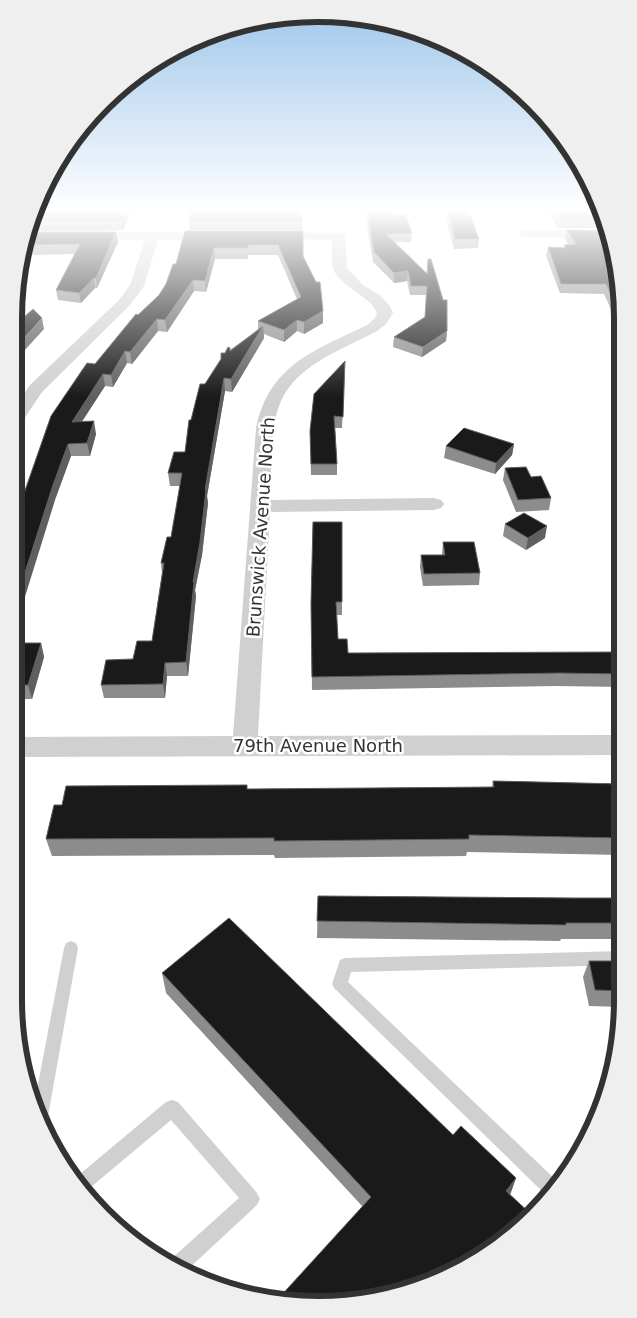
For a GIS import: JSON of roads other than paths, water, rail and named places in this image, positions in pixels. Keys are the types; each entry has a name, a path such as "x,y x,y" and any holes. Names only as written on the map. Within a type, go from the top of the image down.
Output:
{"street":[{"path":"22,409 36,389 125,302 137,286 141,274"},
{"name":"Brunswick Avenue North","path":"245,746 265,428 269,408 278,390 292,373 311,359 372,328 381,321 384,313 379,302 359,289 344,274"},
{"path":"261,506 434,504"},
{"name":"79th Avenue North","path":"22,747 614,744"}],"lane":[{"path":"42,1105 71,948"},
{"path":"549,1185 340,984 345,965 614,958"},
{"path":"84,1181 172,1108 251,1199 182,1262"}]}
